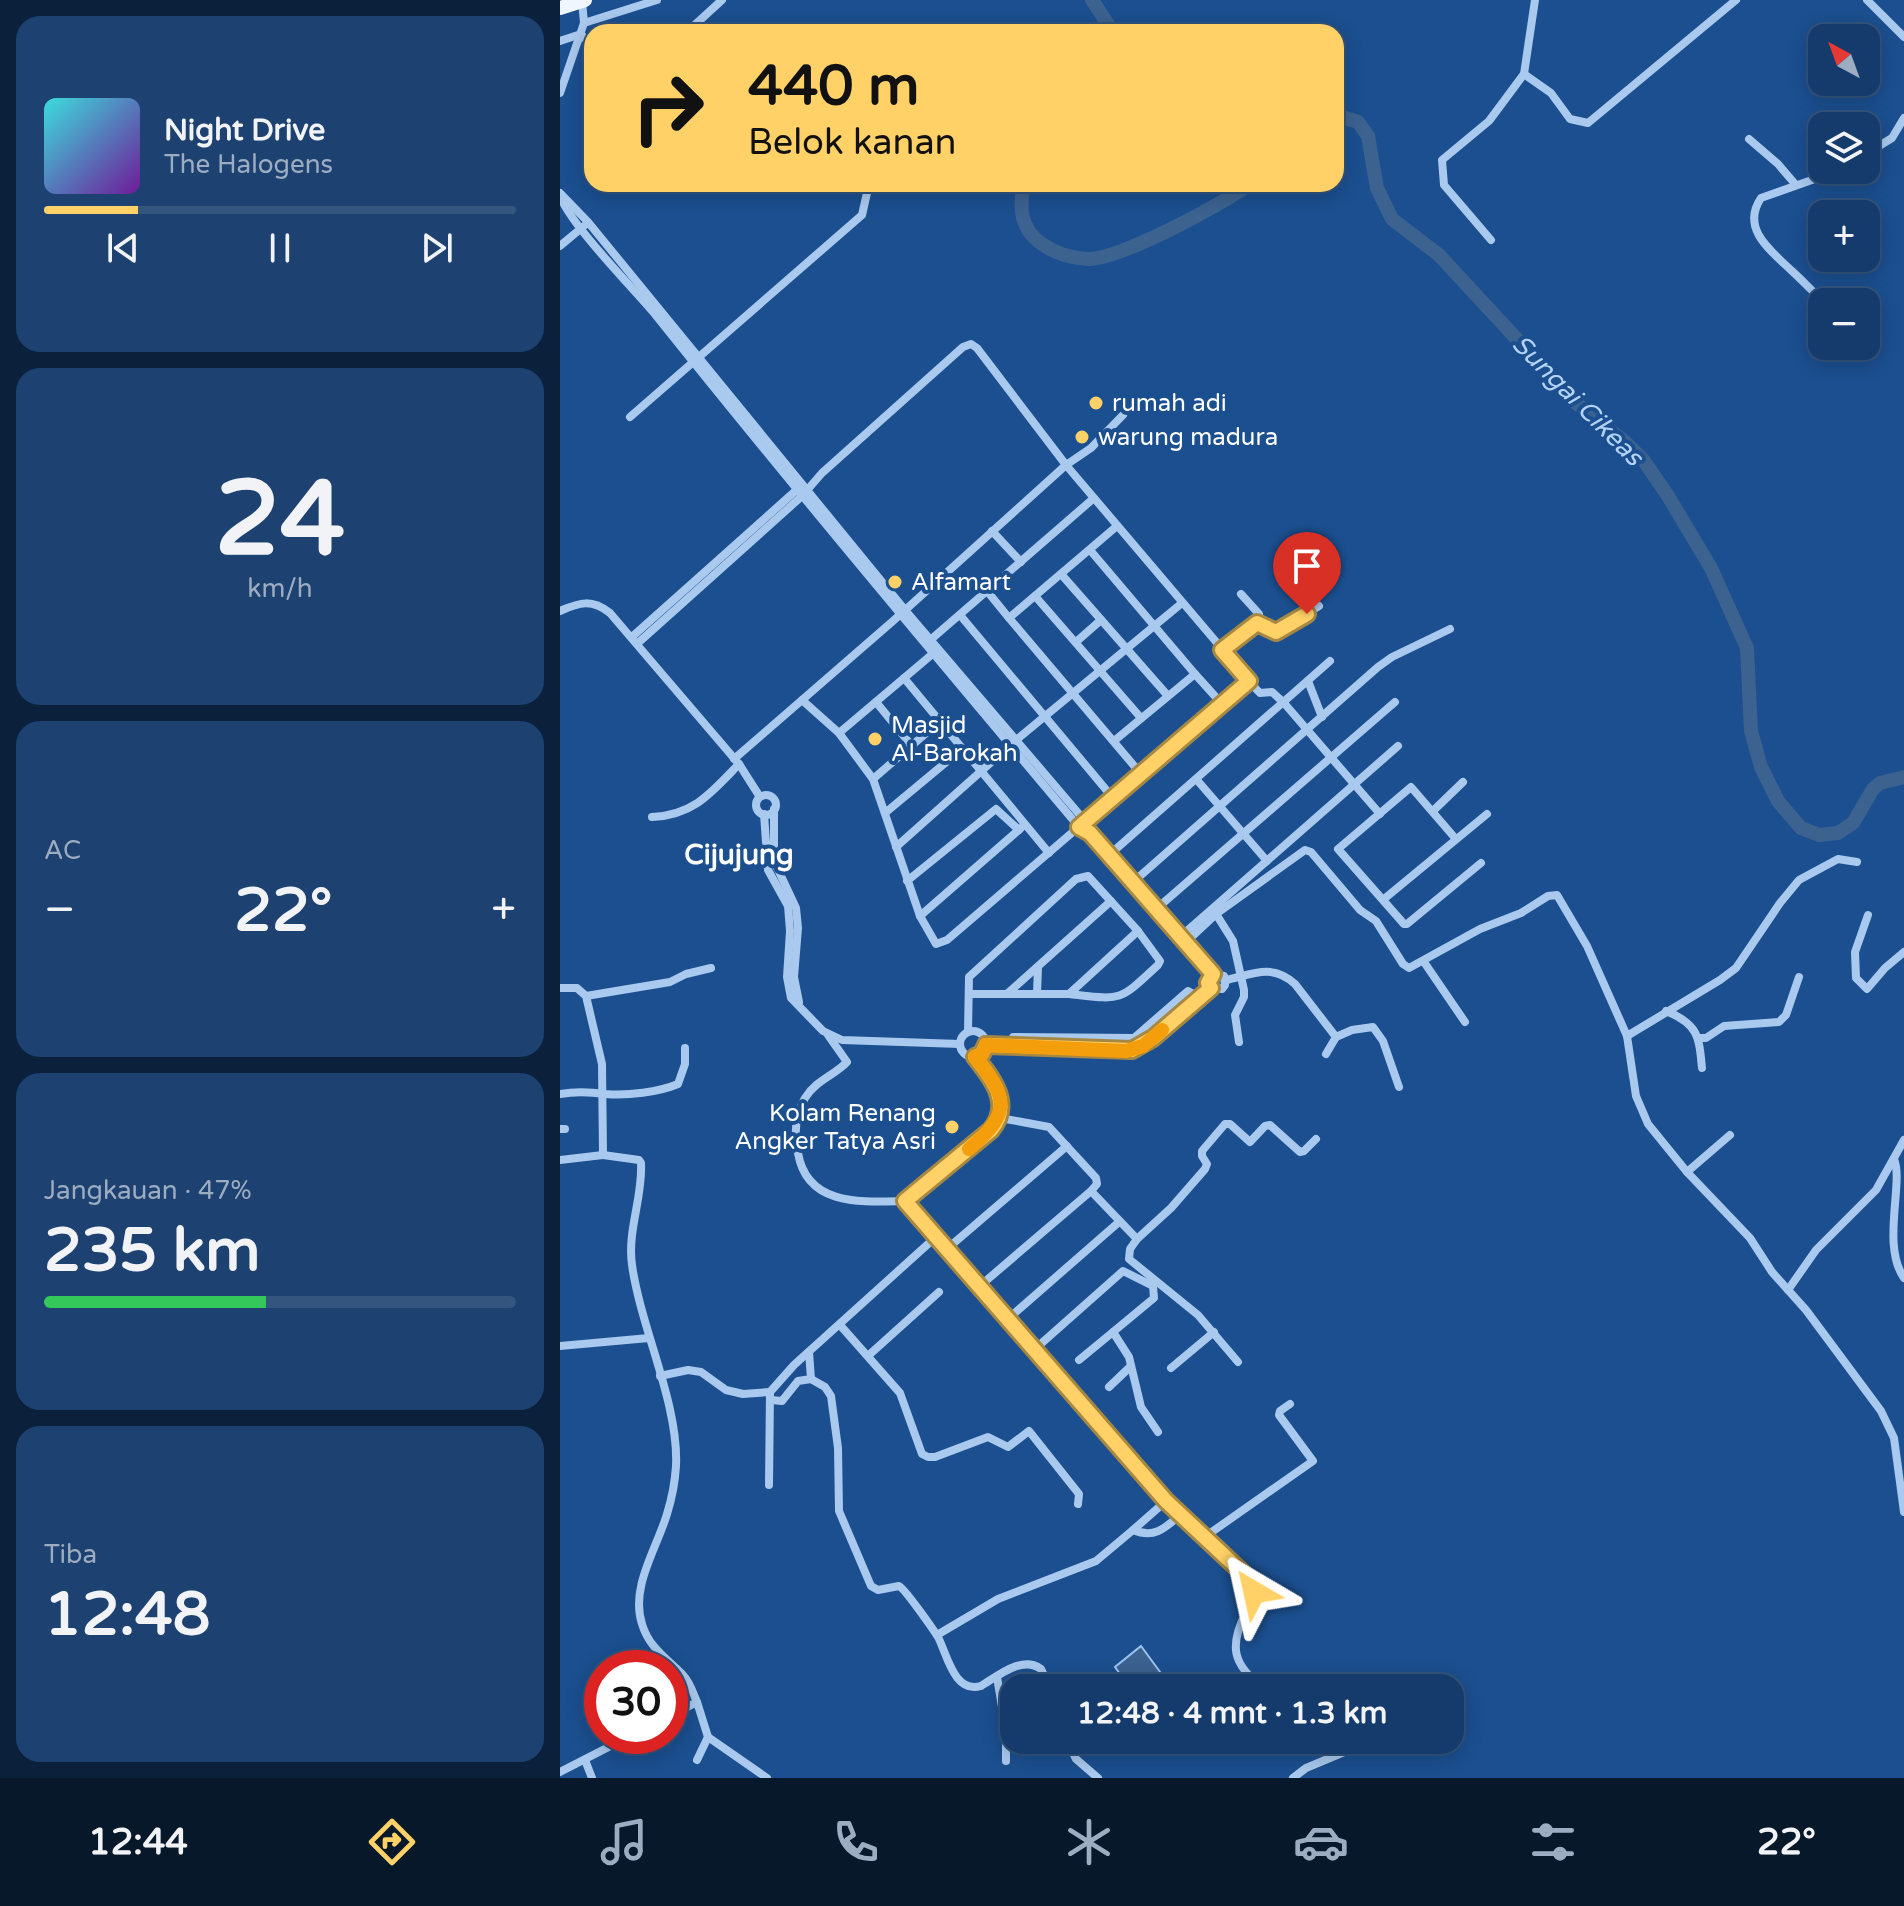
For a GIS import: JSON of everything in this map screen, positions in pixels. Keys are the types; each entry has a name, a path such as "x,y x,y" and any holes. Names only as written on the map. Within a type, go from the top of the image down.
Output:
{"main road":[{"path":"560,8 583,0"}],"street":[{"path":"560,93 584,23 583,0"},
{"path":"584,23 657,0"},
{"path":"696,24 722,0"},
{"path":"1491,240 1444,185 1442,160 1489,121 1524,74 1535,0"},
{"path":"1524,74 1551,93 1570,119 1588,123 1736,0"},
{"path":"1867,0 1904,37"},
{"path":"560,41 581,34"},
{"path":"581,34 584,38"},
{"path":"1880,145 1892,138 1904,118"},
{"path":"1749,139 1778,164 1796,185"},
{"path":"1808,181 1761,198 1755,209 1756,228 1762,243 1809,288"},
{"path":"630,417 862,215 867,192"},
{"path":"560,193 902,613 1108,856 1213,974"},
{"path":"560,246 585,225"},
{"path":"636,640 963,347 971,344 1066,465 1258,692 1272,692 1284,703 1380,814"},
{"path":"652,817 668,816 694,807 714,790 736,762 802,700 1066,465 1091,448 1123,415"},
{"path":"928,642 1094,498"},
{"path":"1009,618 1117,526"},
{"path":"992,531 1021,562"},
{"path":"1090,550 1222,704"},
{"path":"1061,574 1168,696"},
{"path":"987,591 1141,774"},
{"path":"1241,594 1259,614 1261,624"},
{"path":"1035,596 1141,718"},
{"path":"560,611 581,602 594,603 610,613 636,640 736,762 760,797"},
{"path":"896,847 1012,744 1182,603"},
{"path":"1222,650 1257,623 1276,632 1319,606"},
{"path":"960,615 1113,798"},
{"path":"1076,642 1101,620"},
{"path":"1132,883 1392,657 1450,629"},
{"path":"839,733 936,652"},
{"path":"1108,856 1330,661"},
{"path":"1114,741 1195,674"},
{"path":"904,678 982,773 1022,828"},
{"path":"802,700 839,733 873,779 920,916 932,940 940,944 1249,681"},
{"path":"1308,681 1322,717"},
{"path":"876,702 912,746"},
{"path":"1155,910 1395,702"},
{"path":"873,779 939,722"},
{"path":"1182,940 1398,746"},
{"path":"885,813 962,749"},
{"path":"1197,780 1267,861"},
{"path":"1434,810 1463,782"},
{"path":"1455,838 1411,787 1335,852 1384,899 1404,924 1481,863"},
{"path":"760,797 772,797 774,861 798,917 794,985 800,1006"},
{"path":"760,797 756,805 764,814 767,834 765,861 788,906 787,985 791,998 828,1034 847,1062 813,1087 799,1113 795,1127 796,1142 803,1172 823,1191 843,1200 905,1201 981,1140 1000,1118 1000,1102 995,1082 975,1057 963,1053 960,1044"},
{"path":"764,814 774,809"},
{"path":"907,881 996,809 1049,853"},
{"path":"1384,899 1487,814"},
{"path":"920,916 1022,828"},
{"path":"1182,940 1295,856 1309,850 1360,910 1376,921 1403,964 1409,968 1480,929 1521,913 1548,896 1557,895 1587,946 1627,1036 1632,1080 1643,1116 1687,1172 1750,1238 1772,1272 1806,1310 1890,1426 1898,1456 1904,1512"},
{"path":"1627,1036 1736,968 1799,880 1838,859 1857,862"},
{"path":"960,1044 968,1032 969,977 1076,879 1088,876 1138,931 1160,961 1125,995 1112,999 1069,994 969,994"},
{"path":"1008,993 1111,901"},
{"path":"1216,914 1233,941 1242,977 1244,997 1235,1015 1239,1042"},
{"path":"1868,915 1855,952 1856,978 1867,989 1904,952"},
{"path":"1069,994 1138,931"},
{"path":"1424,962 1465,1022"},
{"path":"1037,993 1038,967"},
{"path":"586,996 670,982 686,974 711,968"},
{"path":"1226,980 1262,970 1287,976 1336,1037"},
{"path":"1213,974 1221,973 1226,980"},
{"path":"1211,988 1208,983 1213,974"},
{"path":"1699,1038 1706,1038 1724,1026 1779,1022 1786,1015 1799,977"},
{"path":"986,1045 1132,1050 1153,1038 1211,988 1222,989 1226,980"},
{"path":"560,988 577,988 586,996 602,1064 603,1155"},
{"path":"1009,1046 1013,1037 1130,1038 1145,1029 1188,991 1200,998"},
{"path":"1666,1011 1687,1021 1699,1038 1702,1068"},
{"path":"1326,1054 1336,1037 1373,1027 1383,1041 1399,1087"},
{"path":"1145,1029 1153,1038"},
{"path":"968,1032 978,1032 986,1045"},
{"path":"828,1034 842,1040 960,1044"},
{"path":"1054,1037 1054,1048"},
{"path":"1094,1038 1095,1049"},
{"path":"975,1057 982,1054 986,1045"},
{"path":"560,1094 578,1087 604,1094 670,1088 678,1084 685,1064 685,1048"},
{"path":"981,1285 1097,1184 1096,1178 1046,1125 1000,1118"},
{"path":"1238,1362 1179,1297 1129,1259 1130,1249 1205,1169 1207,1164 1202,1151 1225,1124 1230,1124 1250,1142 1268,1125 1300,1152 1316,1139"},
{"path":"1687,1172 1730,1135"},
{"path":"1788,1290 1816,1250 1868,1200 1904,1140"},
{"path":"948,1248 1067,1146"},
{"path":"560,1160 603,1155 639,1160 641,1163 631,1262 676,1451 676,1469 667,1516 644,1575 639,1599 641,1622 656,1651 686,1679 708,1737 767,1778"},
{"path":"1894,1159 1900,1168 1895,1250 1898,1268 1904,1278"},
{"path":"1091,1191 1137,1239"},
{"path":"905,1201 938,1235 1166,1501 1248,1578 1254,1587 1253,1597 1236,1636 1234,1651 1249,1674"},
{"path":"1009,1318 1119,1222"},
{"path":"769,1485 771,1396 809,1352 938,1235"},
{"path":"1035,1349 1121,1272 1126,1271 1153,1286 1155,1294 1079,1360"},
{"path":"869,1355 939,1292"},
{"path":"840,1325 900,1393 922,1454 935,1457 988,1437 1008,1447 1029,1431 1079,1494 1078,1504"},
{"path":"1113,1332 1125,1348 1141,1407 1158,1432"},
{"path":"1171,1368 1214,1332"},
{"path":"560,1346 649,1338"},
{"path":"809,1352 811,1379"},
{"path":"1109,1387 1131,1366"},
{"path":"660,1376 688,1370 701,1372 726,1390 771,1396 782,1401 798,1381 811,1379 825,1387 831,1396 838,1448 839,1511 871,1586 875,1590 893,1586 904,1589 937,1635 950,1667 963,1684 975,1688 1000,1675"},
{"path":"1206,1536 1313,1461 1279,1415 1290,1404"},
{"path":"937,1635 998,1599 1096,1561 1166,1501"},
{"path":"1133,1530 1157,1533 1181,1514"},
{"path":"1002,1674 1019,1665 1035,1665 1043,1674"},
{"path":"997,1677 1006,1731 1006,1761"},
{"path":"688,1707 697,1702"},
{"path":"697,1760 708,1737"},
{"path":"560,1772 596,1754"},
{"path":"1074,1754 1098,1778"},
{"path":"1293,1778 1306,1768 1339,1754"},
{"path":"585,1760 592,1778"}],"water":[{"path":"1141,1646 1162,1674 1120,1674 1115,1667"}],"waterway":[{"name":"Sungai Cikeas","path":"1092,0 1108,24"},
{"name":"Sungai Cikeas","path":"1344,118 1358,122 1368,136 1377,188 1392,219 1439,255 1576,403 1644,461 1668,496 1711,568 1747,648 1751,731 1761,767 1778,801 1801,828 1819,835 1838,833 1853,823 1873,789 1880,783 1904,777"},
{"name":"Sungai Cikeas","path":"1023,192 1023,217 1029,232 1058,253 1088,259 1103,257 1146,241 1237,192"}],"slow traffic":[{"path":"969,1149 1000,1118 995,1082 975,1057 982,1054 986,1045 1126,1051 1143,1046 1162,1030"}],"place":[{"name":"rumah adi","path":"1096,403"},
{"name":"warung madura","path":"1082,437"},
{"name":"Alfamart","path":"895,582"},
{"name":"Masjid Al-Barokah","path":"875,739"},
{"name":"Kolam Renang Angker Tatya Asri","path":"952,1127"}],"district":[{"name":"Cijujung","path":"739,854"}],"route":[{"path":"1254,1592 1248,1578 1166,1501 938,1235 905,1201 959,1159 1000,1118 995,1082 975,1057 982,1054 986,1045 1132,1050 1143,1046 1211,988 1208,983 1213,974 1090,833 1079,827 1249,681 1222,650 1257,623 1276,632 1307,614"}]}
